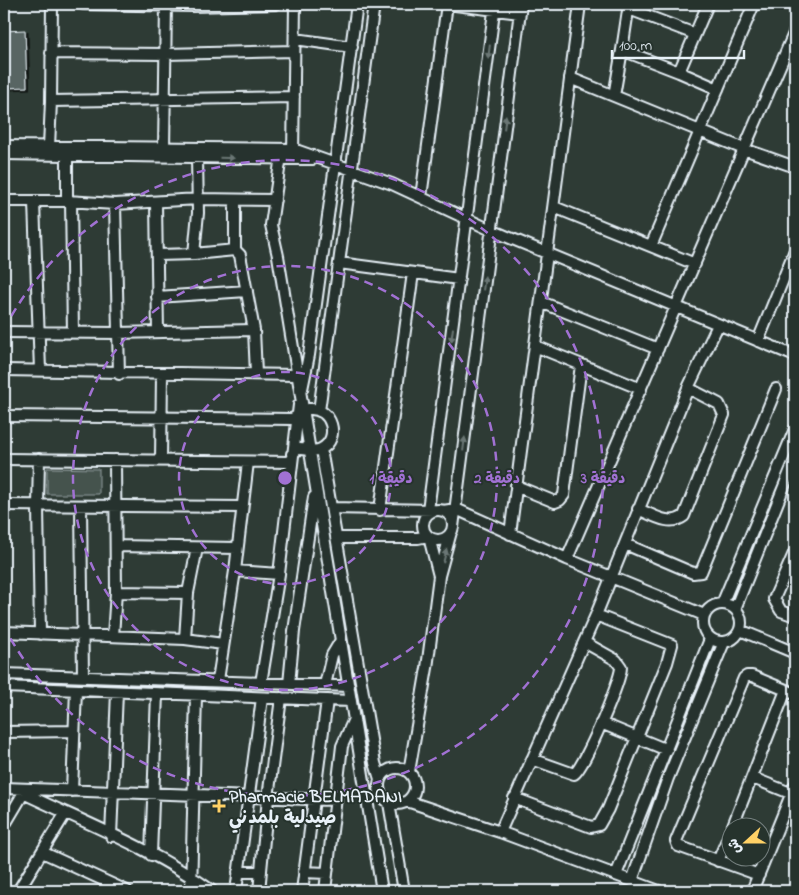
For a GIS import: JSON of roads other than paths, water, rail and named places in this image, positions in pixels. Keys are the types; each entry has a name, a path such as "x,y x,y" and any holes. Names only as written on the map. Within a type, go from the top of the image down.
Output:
{"street":[{"path":"49,147 52,4"},
{"path":"83,4 276,4"},
{"path":"164,149 166,4"},
{"path":"261,683 279,574 292,458 301,414 301,394 278,256 271,231 275,200 288,154 294,97 295,4"},
{"path":"301,394 309,355 357,4"},
{"path":"319,411 374,4"},
{"path":"409,772 439,576 456,509 520,8 447,4 421,197"},
{"path":"510,534 580,4"},
{"path":"679,72 708,4"},
{"path":"651,246 754,4"},
{"path":"614,96 629,6 695,34"},
{"path":"439,576 424,527 434,512 459,279 495,7"},
{"path":"567,560 795,30"},
{"path":"294,39 352,47"},
{"path":"622,50 718,89"},
{"path":"51,53 165,54 294,51"},
{"path":"570,78 744,149 795,167"},
{"path":"51,101 164,101 294,97"},
{"path":"4,146 164,149 288,154 336,164 392,184 491,230 795,356"},
{"path":"4,154 197,157 288,154"},
{"path":"67,155 73,332"},
{"path":"194,254 198,199 197,157"},
{"path":"4,201 69,201 115,204 198,199 275,200"},
{"path":"235,200 235,250 243,262 254,330 256,374"},
{"path":"34,202 37,332 40,370"},
{"path":"156,203 158,332"},
{"path":"115,204 119,374"},
{"path":"554,207 695,264"},
{"path":"158,255 235,250"},
{"path":"758,342 795,250"},
{"path":"339,263 459,279"},
{"path":"380,510 413,273"},
{"path":"157,297 247,291"},
{"path":"541,302 658,349"},
{"path":"500,832 596,615 688,388 718,325"},
{"path":"4,332 117,333 254,330"},
{"path":"535,346 641,389"},
{"path":"516,486 556,502 564,495 581,365"},
{"path":"4,370 119,374 295,374"},
{"path":"161,460 162,374"},
{"path":"638,509 675,522 684,516 724,414 719,404 688,388"},
{"path":"625,544 693,573 701,572 776,389"},
{"path":"4,416 162,416 264,419 292,418 301,414 319,411 326,415 332,427 330,440 316,450 298,449 292,458"},
{"path":"301,414 316,450 332,508 375,763 380,779"},
{"path":"722,604 795,429"},
{"path":"289,684 294,631 316,487 316,450"},
{"path":"4,459 248,462 292,458"},
{"path":"40,459 38,506 40,634"},
{"path":"735,609 795,459"},
{"path":"113,636 116,592 115,460"},
{"path":"218,680 235,571 248,462"},
{"path":"316,487 382,891"},
{"path":"4,505 114,507 242,506"},
{"path":"81,506 83,676"},
{"path":"332,508 434,512 456,509 567,560 704,615"},
{"path":"434,512 450,517 452,529"},
{"path":"336,538 418,538 428,536 441,540 452,529"},
{"path":"116,546 237,548"},
{"path":"185,639 188,594 197,548"},
{"path":"795,551 774,599 781,611 795,616"},
{"path":"235,571 279,574"},
{"path":"116,592 188,594"},
{"path":"722,604 735,609 741,622 740,630 734,638 724,642 710,639 703,628 704,615 708,609 722,604"},
{"path":"514,798 591,827 599,826 608,809 667,663 672,645 596,615"},
{"path":"740,630 795,653"},
{"path":"4,632 185,639 223,644"},
{"path":"616,875 710,639"},
{"path":"325,685 332,655 341,640"},
{"path":"532,760 574,774 580,768 601,723 620,667 616,660 584,642"},
{"path":"632,881 668,778 724,642"},
{"path":"4,674 349,686"},
{"path":"736,818 791,692 752,676 744,678 676,841 678,846 759,875"},
{"path":"4,687 351,701"},
{"path":"72,791 76,690"},
{"path":"111,836 118,692"},
{"path":"151,854 157,694"},
{"path":"191,891 193,877 196,695"},
{"path":"236,891 262,698"},
{"path":"259,891 268,798 281,698"},
{"path":"302,891 327,700"},
{"path":"325,891 342,746 354,719"},
{"path":"601,723 667,750"},
{"path":"4,732 73,731"},
{"path":"393,768 404,769 409,772 415,782 415,788 414,794 406,801 401,804 390,803 381,796 378,784 388,770 393,768"},
{"path":"752,891 794,791 753,778"},
{"path":"4,788 25,791 336,800"},
{"path":"25,791 66,814 151,854 193,877 212,891"},
{"path":"4,826 25,791"},
{"path":"406,801 500,832 659,891"},
{"path":"390,803 404,891"},
{"path":"32,891 19,889 66,814"},
{"path":"42,852 127,891"},
{"path":"718,861 722,852"},
{"path":"238,872 261,872"},
{"path":"304,872 326,873"}],"place":[{"name":"Pharmacie BELMADANI صيدلية بلمدني","path":"219,806"}]}
